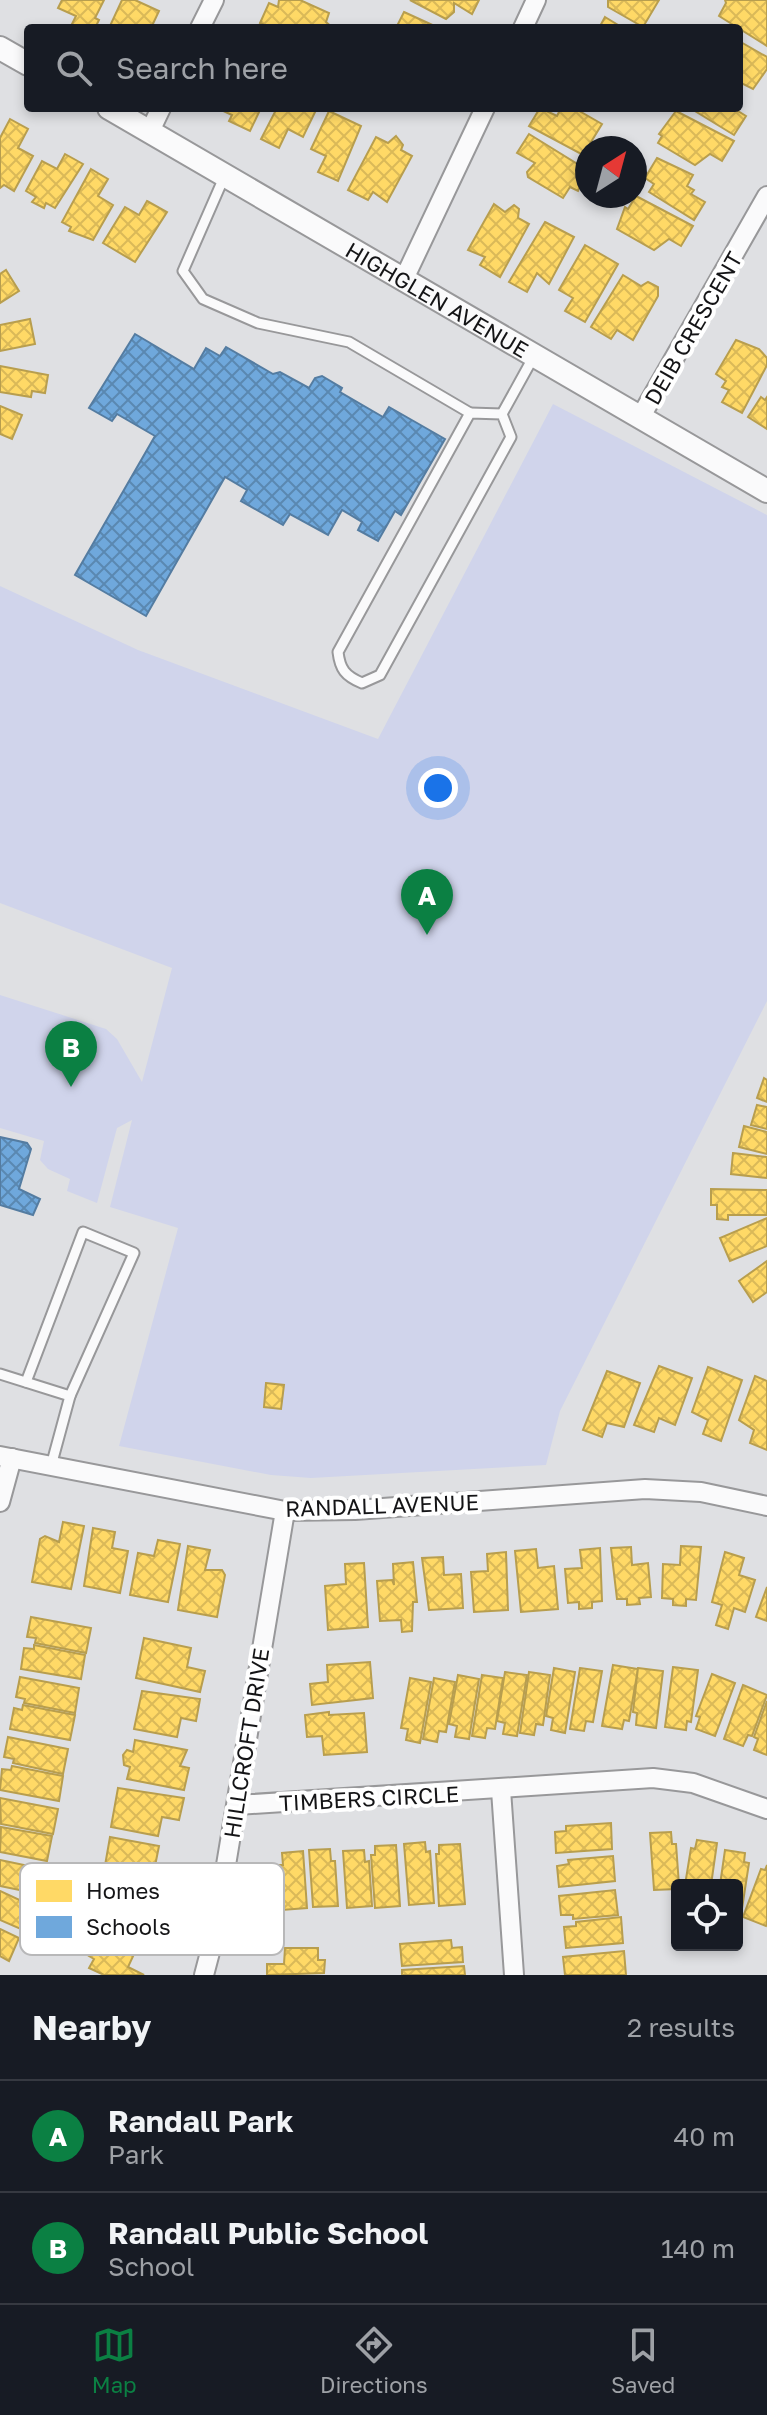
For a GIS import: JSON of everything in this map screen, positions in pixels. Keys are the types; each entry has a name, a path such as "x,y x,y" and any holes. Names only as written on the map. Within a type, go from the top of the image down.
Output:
{"street":[{"path":"202,24 214,0"},
{"path":"525,24 536,0"},
{"path":"0,48 24,62"},
{"name":"HIGHGLEN AVENUE","path":"116,112 767,491"},
{"path":"150,131 159,112"},
{"path":"403,281 483,112"},
{"name":"DEIB CRESCENT","path":"640,418 767,196"},
{"path":"0,1502 6,1457"},
{"name":"RANDALL AVENUE","path":"6,1457 285,1511 369,1509 645,1489 701,1492 767,1506"},
{"name":"HILLCROFT DRIVE","path":"227,1863 285,1511"},
{"name":"TIMBERS CIRCLE","path":"237,1805 674,1779 767,1809"},
{"path":"501,1790 514,1975"},
{"name":"HILLCROFT DRIVE","path":"204,1975 209,1955"}],"lane":[{"path":"225,175 183,271 203,299 258,323 349,342 470,413 502,414"},
{"path":"502,414 534,356"},
{"path":"470,413 338,652 339,666 348,677 362,683 380,675 511,437 502,414"},
{"path":"26,1382 83,1232 134,1253 70,1396 51,1466"},
{"path":"0,1374 70,1396"}],"shaded area":[{"path":"553,404 767,515 767,1001 560,1411 546,1465 311,1478 271,1475 119,1446 178,1228 110,1207 132,1120 117,1128 97,1203 67,1191 70,1179 48,1169 40,1160 44,1141 0,1128 0,995 106,1029 117,1039 142,1082 172,968 0,903 0,586 138,650 378,739"}],"building: Homes":[{"path":"62,0 104,0 95,18 99,20 97,24 72,24 76,16 58,8"},
{"path":"122,0 135,0 159,11 153,24 111,24"},
{"path":"279,0 300,0 329,13 326,22 328,24 260,23 269,3 278,7"},
{"path":"410,0 479,0 472,14 454,3 454,12 446,19"},
{"path":"608,0 659,0 645,24 638,24 608,7"},
{"path":"725,0 767,0 767,46 743,31 743,24 732,24 719,16"},
{"path":"404,12 430,24 398,24"},
{"path":"605,17 616,24 601,24"},
{"path":"743,43 767,57 767,69 753,89 743,84"},
{"path":"226,112 259,112 250,131 229,121 232,115"},
{"path":"275,112 315,112 303,137 288,129 279,148 261,139"},
{"path":"329,112 361,126 338,181 318,172 326,156 311,149"},
{"path":"538,112 557,116 559,112 581,112 602,124 595,136 575,136 575,151 529,126"},
{"path":"678,112 734,141 722,161 710,154 695,165 658,143 662,136 659,134"},
{"path":"697,112 740,112 746,116 734,135"},
{"path":"10,119 28,129 18,148 33,156 14,191 4,185 0,188 0,138"},
{"path":"529,134 575,163 575,190 570,187 563,198 528,177 527,172 535,163 517,153"},
{"path":"396,136 403,145 401,150 412,156 387,202 373,192 368,200 348,190 376,137 388,143"},
{"path":"65,154 83,164 55,208 46,203 44,208 32,202 36,197 26,191 42,161 57,169"},
{"path":"657,158 693,175 687,186 694,190 691,194 705,202 694,220 649,192 654,184 647,179"},
{"path":"91,169 108,179 98,196 113,205 93,240 69,231 71,227 62,222"},
{"path":"147,201 167,212 135,262 103,243 125,207 139,215"},
{"path":"647,202 693,226 681,246 669,239 654,250 617,229 625,208 647,208"},
{"path":"494,204 505,212 514,205 519,209 518,218 529,224 500,277 480,265 485,257 468,250"},
{"path":"545,222 574,237 549,284 537,273 527,292 509,282"},
{"path":"585,245 618,264 585,322 565,311 573,298 559,290"},
{"path":"6,270 19,291 0,303 0,274"},
{"path":"623,275 641,286 648,282 658,287 658,296 633,340 617,330 611,339 591,327"},
{"path":"30,319 35,344 0,351 0,325"},
{"path":"736,340 759,349 767,358 767,365 742,413 722,402 729,390 722,387 726,381 716,374"},
{"path":"0,366 48,375 45,393 32,391 31,397 0,392"},
{"path":"761,397 765,400 767,397 767,429 748,417"},
{"path":"0,406 22,415 12,439 0,434"},
{"path":"764,1078 767,1080 767,1102 757,1098"},
{"path":"757,1105 767,1107 767,1129 751,1125"},
{"path":"744,1126 767,1132 767,1154 739,1147"},
{"path":"733,1153 767,1157 767,1178 731,1174"},
{"path":"711,1189 767,1190 767,1215 728,1215 728,1220 717,1219 717,1205 711,1205"},
{"path":"767,1218 767,1246 730,1261 720,1238"},
{"path":"767,1261 767,1292 753,1302 739,1281"},
{"path":"659,1366 692,1378 675,1425 659,1418 654,1432 634,1425"},
{"path":"708,1367 742,1380 721,1441 703,1434 708,1420 692,1412"},
{"path":"607,1371 640,1383 624,1427 607,1423 602,1437 583,1430"},
{"path":"755,1376 767,1381 767,1450 750,1443 754,1430 739,1420"},
{"path":"266,1383 284,1385 281,1409 264,1407"},
{"path":"63,1522 84,1526 71,1589 32,1582 40,1539 45,1536 59,1542"},
{"path":"93,1528 115,1532 112,1548 128,1551 120,1593 84,1586"},
{"path":"158,1540 180,1544 168,1602 130,1595 138,1553 154,1556"},
{"path":"188,1546 210,1550 205,1570 222,1570 225,1575 217,1617 178,1610"},
{"path":"681,1546 701,1547 696,1600 686,1599 686,1606 673,1605 673,1599 662,1598 663,1564 680,1565"},
{"path":"631,1547 632,1565 648,1563 651,1597 639,1598 640,1604 627,1605 627,1599 617,1599 611,1548"},
{"path":"600,1548 602,1601 592,1602 592,1608 579,1609 579,1602 568,1603 565,1569 582,1568 580,1550"},
{"path":"536,1549 538,1568 554,1566 558,1609 521,1612 515,1551"},
{"path":"506,1552 508,1610 474,1612 471,1572 488,1571 487,1554"},
{"path":"725,1552 744,1558 739,1575 755,1580 745,1612 734,1608 728,1629 716,1625 722,1605 712,1602"},
{"path":"443,1557 444,1575 461,1574 463,1608 429,1610 422,1558"},
{"path":"413,1562 417,1602 413,1602 412,1631 402,1632 401,1620 380,1621 377,1581 392,1580 394,1585 393,1564"},
{"path":"364,1563 368,1627 328,1630 325,1586 346,1584 345,1564"},
{"path":"767,1587 767,1621 756,1617"},
{"path":"31,1617 91,1628 86,1653 35,1643 36,1638 27,1637"},
{"path":"144,1638 191,1648 187,1667 205,1671 200,1692 136,1678"},
{"path":"34,1645 85,1655 81,1679 21,1669 24,1648 34,1649"},
{"path":"370,1662 373,1698 312,1705 310,1684 328,1682 327,1665"},
{"path":"613,1665 638,1669 629,1721 624,1720 622,1729 602,1726"},
{"path":"673,1667 698,1670 691,1722 687,1721 686,1730 665,1727"},
{"path":"554,1668 575,1672 565,1733 551,1730 553,1718 546,1716"},
{"path":"580,1668 602,1671 593,1722 586,1721 584,1731 570,1729"},
{"path":"638,1668 663,1671 656,1728 636,1725 637,1713 633,1712"},
{"path":"505,1672 527,1675 517,1736 503,1734 505,1723 497,1721"},
{"path":"529,1672 550,1675 543,1725 536,1724 534,1735 520,1733"},
{"path":"712,1674 735,1683 715,1736 696,1729 700,1717 696,1716"},
{"path":"458,1675 479,1679 469,1739 455,1737 457,1726 449,1724"},
{"path":"482,1675 503,1678 495,1729 487,1728 485,1738 472,1736"},
{"path":"20,1677 79,1688 75,1713 24,1703 25,1699 16,1697"},
{"path":"410,1678 431,1682 420,1743 406,1740 408,1729 401,1728"},
{"path":"434,1678 455,1682 446,1732 439,1731 437,1742 423,1739"},
{"path":"743,1685 767,1695 752,1736 748,1735 743,1746 724,1739"},
{"path":"142,1691 200,1699 196,1721 181,1718 177,1737 134,1729"},
{"path":"767,1701 767,1755 754,1750 758,1739 754,1737"},
{"path":"23,1705 75,1715 70,1740 10,1729 14,1708 22,1710"},
{"path":"329,1712 329,1715 364,1713 367,1752 324,1755 322,1736 307,1737 305,1715"},
{"path":"8,1737 68,1749 63,1774 13,1763 14,1759 4,1757"},
{"path":"135,1740 187,1750 180,1766 189,1768 184,1790 127,1779 130,1767 124,1765 123,1755 127,1750 133,1752"},
{"path":"12,1766 63,1776 59,1801 0,1790 2,1769 11,1770"},
{"path":"118,1788 184,1798 179,1820 162,1817 158,1836 111,1827"},
{"path":"0,1798 58,1809 53,1834 1,1824"},
{"path":"611,1823 612,1849 556,1853 555,1832 566,1831 566,1826"},
{"path":"1,1827 52,1836 47,1861 0,1852"},
{"path":"671,1832 672,1844 676,1844 679,1879 671,1879 671,1889 654,1890 650,1833"},
{"path":"110,1837 159,1846 156,1863 105,1863"},
{"path":"697,1840 717,1843 712,1879 686,1879 691,1848 695,1849"},
{"path":"425,1842 426,1852 430,1851 434,1903 409,1905 404,1844"},
{"path":"460,1844 465,1904 439,1906 436,1854 439,1854 439,1845"},
{"path":"396,1845 400,1906 375,1908 371,1855 375,1855 375,1846"},
{"path":"330,1849 331,1861 335,1861 338,1906 313,1907 309,1850"},
{"path":"364,1850 365,1862 369,1861 372,1906 347,1908 343,1851"},
{"path":"725,1850 745,1853 744,1862 749,1863 743,1902 743,1879 721,1879"},
{"path":"303,1851 307,1908 284,1910 282,1853"},
{"path":"613,1856 615,1881 559,1887 557,1866 569,1864 568,1860"},
{"path":"0,1860 20,1864 20,1890 0,1886"},
{"path":"767,1865 766,1926 743,1917 761,1869 765,1870"},
{"path":"615,1890 618,1915 573,1919 573,1915 561,1915 559,1896"},
{"path":"0,1891 20,1900 20,1929 0,1920"},
{"path":"621,1917 623,1943 566,1948 564,1927 576,1926 576,1922"},
{"path":"0,1929 19,1938 9,1961 0,1956"},
{"path":"451,1940 452,1948 462,1947 463,1962 402,1966 400,1944"},
{"path":"285,1948 318,1948 318,1960 325,1960 324,1973 267,1975 267,1964 284,1964"},
{"path":"624,1951 626,1975 565,1975 563,1957"},
{"path":"134,1955 128,1967 144,1975 104,1975 89,1968 94,1959 89,1956"},
{"path":"464,1966 465,1975 402,1975 402,1970"}],"building: Schools":[{"path":"135,334 194,369 206,348 220,356 226,347 273,374 280,372 309,388 315,378 322,376 342,388 340,392 383,417 389,407 445,439 401,515 395,511 378,541 358,530 362,522 342,510 328,535 290,514 283,525 241,501 247,490 225,477 146,616 75,575 155,436 117,414 112,421 89,408"},
{"path":"0,1137 27,1143 31,1149 19,1189 40,1199 33,1215 0,1205"}],"place":[{"name":"Randall Park","path":"427,935"},
{"name":"Randall Public School","path":"71,1087"}]}
